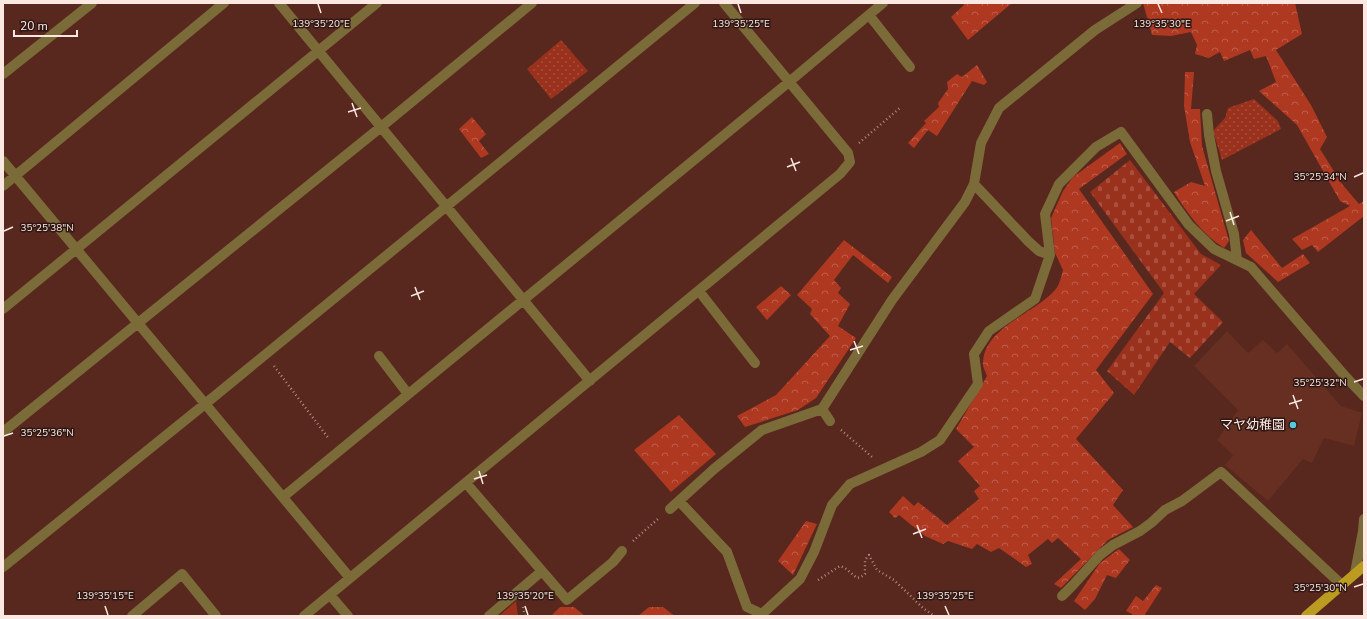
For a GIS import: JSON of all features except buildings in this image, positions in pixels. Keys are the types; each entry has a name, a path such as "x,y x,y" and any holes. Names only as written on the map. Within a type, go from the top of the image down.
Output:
{"main road":[{"path":"1306,616 1364,566"}],"street":[{"path":"3,74 92,3"},
{"path":"3,186 224,3"},
{"path":"279,3 590,381"},
{"path":"3,309 377,3"},
{"path":"3,432 532,3"},
{"path":"3,567 205,404 695,3"},
{"path":"304,616 840,174 850,162 848,153 724,3"},
{"path":"283,497 789,82 883,3"},
{"path":"670,509 714,469 762,430 822,409 892,300 965,202 974,184 981,143 999,108 1095,30 1137,3"},
{"path":"869,15 910,67"},
{"path":"1207,114 1209,135 1216,171 1234,234 1237,260"},
{"path":"679,501 727,552 747,607 762,614 800,579 814,552 832,505 850,484 882,466 921,452 940,440 978,384 974,354 989,331 1035,300 1050,255 1045,214 1059,184 1096,148 1121,132 1189,225 1214,249 1251,267 1364,396"},
{"path":"3,161 350,578"},
{"path":"974,184 1028,241 1039,250 1050,255"},
{"path":"699,291 755,363"},
{"path":"379,356 408,394"},
{"path":"822,409 830,421"},
{"path":"1062,596 1104,552 1140,531 1165,510 1182,501 1221,472 1342,585"},
{"path":"466,483 567,600 613,562 622,551"},
{"path":"1355,573 1364,519"},
{"path":"490,616 542,571"},
{"path":"132,616 182,574 216,616"},
{"path":"330,595 348,616"}],"path":[{"path":"848,153 901,107"},
{"path":"265,354 338,451"},
{"path":"830,421 882,466"},
{"path":"622,551 670,509"},
{"path":"814,583 840,566 845,568 857,578 861,577 865,574 865,560 869,555 877,570 894,580 923,608 934,616"}],"shaded area":[{"name":"マヤ幼稚園","path":"1227,331 1248,353 1263,340 1277,353 1287,344 1341,406 1362,413 1354,446 1324,438 1312,463 1303,459 1268,501 1225,465 1233,455 1217,440 1238,410 1194,366"}],"green space":[{"path":"963,3 1012,3 968,40 951,17 964,5"},
{"path":"1143,3 1295,3 1302,34 1276,50 1311,105 1327,137 1320,149 1342,184 1359,204 1364,201 1364,216 1318,252 1312,245 1302,250 1292,239 1350,206 1340,201 1297,125 1259,91 1276,82 1266,56 1254,59 1250,50 1224,61 1220,52 1209,58 1195,54 1197,45 1191,32 1171,36 1152,35"},
{"path":"561,40 588,71 551,99 527,69"},
{"path":"977,65 987,82 984,85 972,81 937,136 928,130 914,148 908,143 926,123 924,121 939,107 938,103 948,89 947,82 957,74 962,77"},
{"path":"1185,72 1194,72 1191,109 1200,109 1202,146 1229,241 1224,248 1202,230 1174,192 1191,182 1205,186 1190,142 1184,106"},
{"path":"1254,99 1278,121 1281,129 1222,160 1213,131 1225,118 1228,108"},
{"path":"472,117 486,134 479,141 489,154 481,158 459,129"},
{"path":"1120,143 1127,154 1079,189 1153,294 1096,370 1114,393 1076,439 1123,490 1113,505 1133,527 1108,540 1061,588 1054,584 1081,559 1058,538 1052,543 1048,539 1028,555 1032,564 1026,567 999,548 991,552 977,544 972,549 948,541 943,544 925,536 899,515 895,518 889,512 903,496 914,506 918,502 947,525 979,499 974,491 980,486 958,461 974,447 956,429 987,376 983,364 986,350 992,339 1001,330 1046,299 1057,288 1063,270 1055,253 1051,218 1063,191 1073,177"},
{"path":"1130,160 1201,254 1221,265 1194,294 1223,322 1190,358 1170,342 1134,395 1107,371 1164,293 1090,192"},
{"path":"1251,230 1282,268 1303,254 1310,263 1278,282 1246,253 1243,240"},
{"path":"844,240 892,277 888,283 853,255 834,280 841,288 838,293 850,304 838,326 856,338 816,398 798,410 745,427 737,416 776,395 830,336 810,314 812,309 797,295"},
{"path":"781,286 791,295 767,320 756,307"},
{"path":"679,415 716,454 671,492 634,450"},
{"path":"806,521 817,524 793,575 778,561"},
{"path":"1119,549 1130,560 1116,578 1107,575 1095,599 1085,610 1074,601 1100,563"},
{"path":"1156,585 1162,588 1144,616 1132,616 1132,614 1126,611 1136,596 1143,601"},
{"path":"516,601 518,616 499,616"},
{"path":"560,607 574,607 585,616 551,616"},
{"path":"649,607 663,607 675,616 638,616"}],"place":[{"name":"マヤ幼稚園","path":"1293,425"}]}
